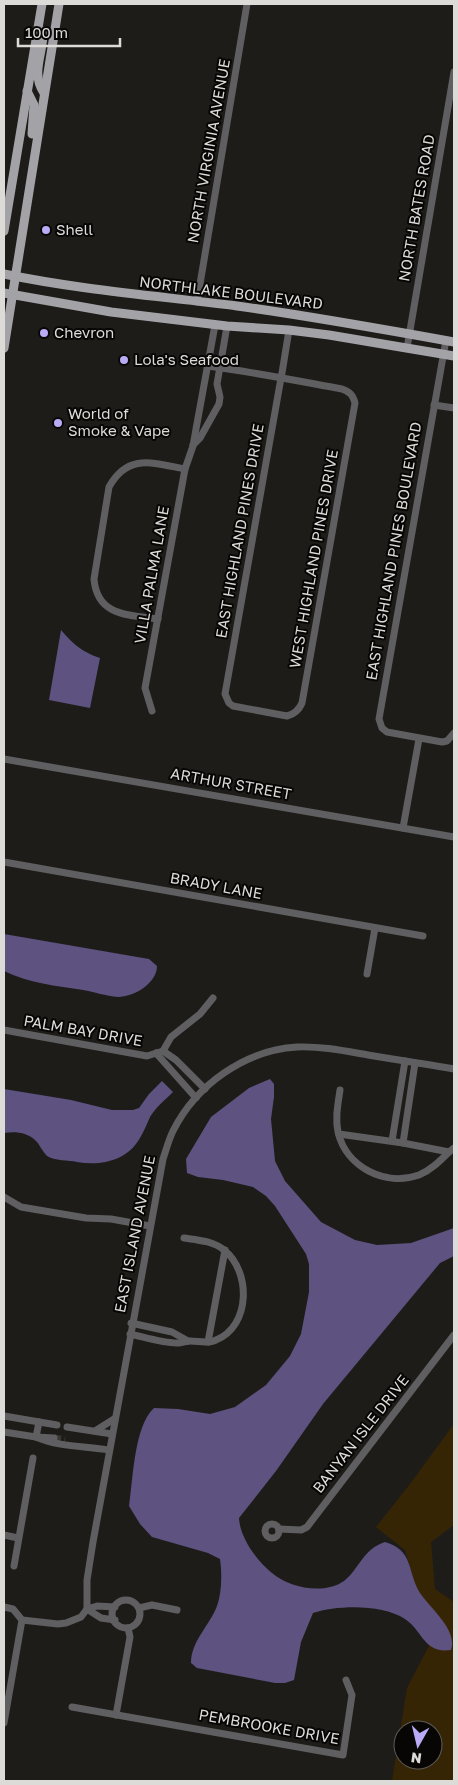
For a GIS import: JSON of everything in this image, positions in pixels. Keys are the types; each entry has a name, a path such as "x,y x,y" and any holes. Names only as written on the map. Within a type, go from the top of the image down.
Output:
{"main road":[{"path":"42,4 43,35 36,77 44,93"},
{"path":"4,231 42,4"},
{"path":"4,348 8,294 16,276 59,4"},
{"path":"27,91 33,102 35,112 28,155 30,186"},
{"name":"NORTHLAKE BOULEVARD","path":"4,274 120,293 322,318 450,341"},
{"name":"NORTHLAKE BOULEVARD","path":"8,294 111,312 215,325 289,330 454,356"}],"street":[{"name":"NORTH VIRGINIA AVENUE","path":"197,302 247,4"},
{"name":"NORTH BATES ROAD","path":"407,348 454,72"},
{"name":"VILLA PALMA LANE","path":"152,710 145,688 185,469 193,446 215,325"},
{"name":"VILLA PALMA LANE","path":"193,446 200,438 219,404 220,397 217,384 227,326"},
{"name":"EAST HIGHLAND PINES DRIVE","path":"261,711 233,706 225,694 289,330"},
{"name":"EAST HIGHLAND PINES BOULEVARD","path":"450,341 444,355 434,405 379,719 382,728 387,732 419,739 442,742 447,741 454,733"},
{"path":"208,366 281,378"},
{"name":"WEST HIGHLAND PINES DRIVE","path":"261,711 287,716 296,712 302,703 355,403 352,394 347,391 281,378"},
{"path":"434,405 454,408"},
{"path":"158,619 119,613 107,608 100,600 95,588 94,579 109,487 115,477 132,464 143,462 185,469"},
{"path":"403,828 419,739"},
{"name":"ARTHUR STREET","path":"4,759 454,837"},
{"name":"BRADY LANE","path":"4,862 423,936"},
{"path":"367,974 375,928"},
{"path":"205,1089 176,1060 160,1052 171,1037 200,1014 213,998"},
{"name":"PALM BAY DRIVE","path":"4,1030 147,1056 160,1052 196,1098"},
{"name":"EAST ISLAND AVENUE","path":"87,1609 87,1580 131,1323 163,1159 173,1131 191,1103 212,1081 238,1064 270,1052 296,1047 333,1048 454,1069"},
{"path":"392,1141 405,1061"},
{"path":"402,1142 415,1063"},
{"path":"340,1090 337,1113 339,1134 345,1150 357,1164 373,1174 392,1179 411,1177 436,1165 452,1150"},
{"path":"339,1134 452,1150"},
{"path":"4,1197 21,1207 150,1226"},
{"path":"131,1323 172,1332 188,1340 208,1342 228,1333 238,1318 243,1301 243,1282 235,1262 225,1250 210,1242 184,1238"},
{"path":"208,1342 225,1250"},
{"path":"130,1334 178,1343 188,1340"},
{"name":"BANYAN ISLE DRIVE","path":"279,1529 301,1530 307,1526 454,1335"},
{"path":"4,1416 57,1425"},
{"path":"95,1432 115,1418"},
{"path":"36,1437 39,1422"},
{"path":"67,1426 112,1434"},
{"path":"4,1432 54,1438"},
{"path":"36,1437 65,1446 88,1446"},
{"path":"65,1440 109,1450"},
{"path":"14,1566 33,1458"},
{"path":"4,1535 18,1538"},
{"path":"122,1600 132,1600 138,1608 139,1618 136,1623 128,1628 119,1626 113,1612 122,1600"},
{"path":"138,1608 152,1605 177,1610"},
{"path":"4,1607 13,1609 22,1620 58,1624 66,1623 81,1616 87,1609 97,1606 115,1607"},
{"path":"87,1609 101,1618 115,1620"},
{"path":"4,1723 22,1620"},
{"path":"116,1715 130,1637 128,1628"},
{"name":"PEMBROOKE DRIVE","path":"72,1707 343,1755 352,1695 346,1680"}],"shaded area":[{"path":"61,630 78,647 100,658 90,708 49,700"},
{"path":"4,934 149,959 157,966 156,972 144,988 131,995 118,997 33,981 4,971"},
{"path":"270,1079 274,1084 271,1119 275,1161 285,1181 321,1222 355,1240 377,1245 411,1243 454,1228 454,1256 440,1263 323,1404 276,1471 239,1518 246,1541 255,1556 266,1568 288,1583 307,1588 327,1588 344,1581 372,1549 385,1542 401,1550 420,1593 442,1620 451,1635 451,1650 435,1649 429,1645 411,1624 395,1614 360,1607 323,1610 313,1613 301,1642 294,1680 285,1683 275,1683 197,1668 191,1663 197,1640 214,1613 219,1601 221,1582 220,1559 208,1553 152,1537 140,1524 129,1506 138,1440 147,1416 154,1408 178,1409 210,1414 235,1407 266,1385 290,1356 301,1334 309,1292 309,1264 306,1254 275,1206 266,1196 253,1187 223,1180 198,1177 187,1173 186,1159 211,1117 249,1088"},
{"path":"162,1081 173,1092 152,1113 135,1146 121,1157 113,1160 86,1163 54,1159 47,1156 33,1138 16,1132 4,1133 4,1089 71,1100 112,1110 133,1110 139,1108"},
{"path":"454,1424 454,1525 431,1542 435,1589 454,1602 454,1781 392,1781 394,1770 443,1770 443,1720 402,1720 407,1688 431,1642 405,1550 376,1527"}],"tunnel":[{"path":"54,1438 65,1440"}],"place":[{"name":"Shell","path":"46,230"},
{"name":"Chevron","path":"44,333"},
{"name":"Lola's Seafood","path":"124,360"},
{"name":"World of Smoke & Vape","path":"58,423"}]}
